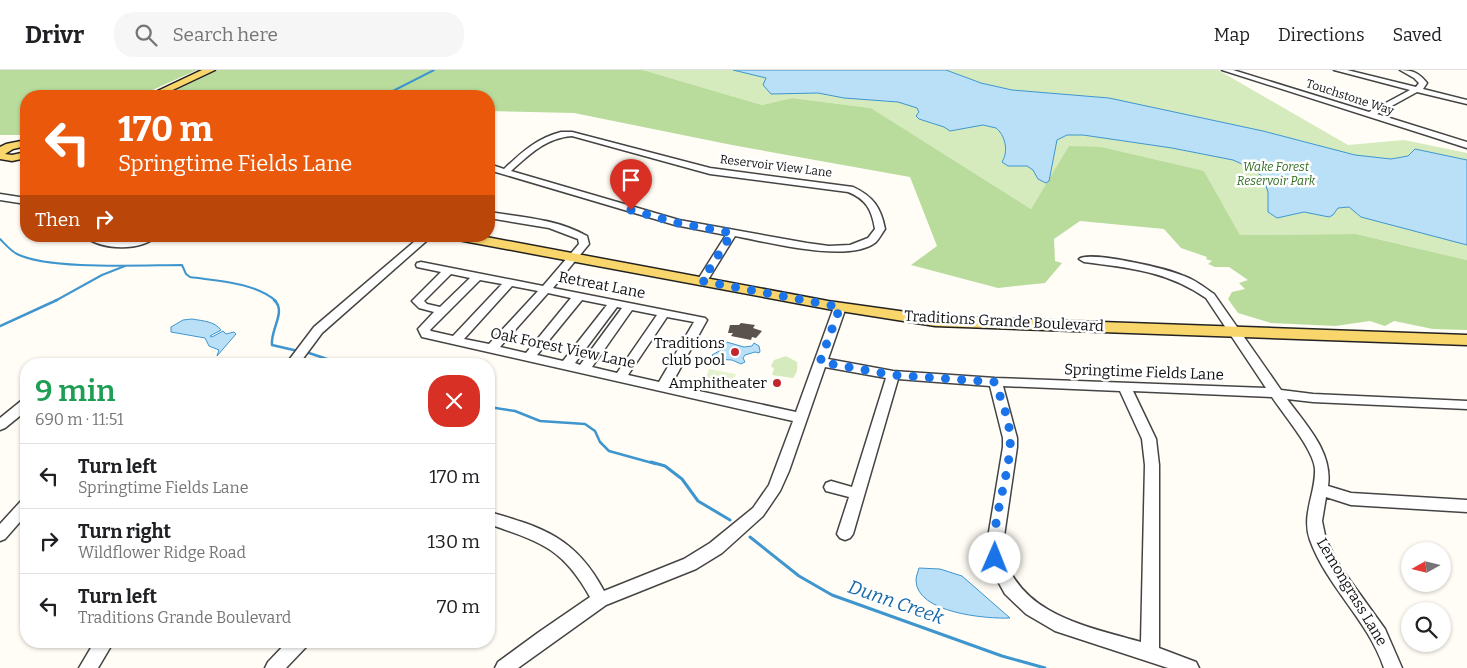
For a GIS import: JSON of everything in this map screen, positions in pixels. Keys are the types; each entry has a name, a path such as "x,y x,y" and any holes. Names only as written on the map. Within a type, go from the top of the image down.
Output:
{"main road":[{"path":"165,90 210,70"},
{"path":"0,152 20,144"},
{"path":"0,152 20,156"},
{"name":"Traditions Grande Boulevard","path":"489,242 840,307 935,321 1467,340"}],"street":[{"name":"Touchstone Way","path":"1226,70 1467,145"},
{"path":"1338,70 1416,91 1467,102"},
{"path":"1370,115 1416,91 1423,85 1422,80 1404,70"},
{"name":"Reservoir View Lane","path":"495,169 505,172 671,222 732,233 836,249 852,248 866,243 876,237 880,229 873,204 866,197 850,189 710,171 572,134 555,135 545,138 505,172"},
{"path":"0,197 20,200"},
{"path":"491,349 584,244 583,238 576,234 551,226 495,216"},
{"path":"702,281 732,233"},
{"path":"110,242 124,246 140,242"},
{"path":"296,358 311,338 338,312 420,242"},
{"name":"Lemongrass Lane","path":"1084,259 1166,271 1195,284 1210,296 1276,394 1306,433 1316,451 1322,467 1320,490 1314,518 1318,539 1327,558 1381,638 1393,668"},
{"name":"Retreat Lane","path":"421,265 701,320 663,387"},
{"path":"443,311 423,306 418,301 448,271"},
{"name":"Oak Forest View Lane","path":"478,276 424,329 426,334 801,418"},
{"path":"455,341 510,282"},
{"path":"528,358 579,296"},
{"path":"566,366 614,303"},
{"path":"583,370 629,306"},
{"path":"504,668 545,637 600,600 690,564 716,548 743,527 758,512 774,487 801,418 840,307"},
{"path":"620,378 664,313"},
{"name":"Springtime Fields Lane","path":"820,362 893,375 995,382 1276,394 1313,398 1467,405"},
{"path":"845,534 893,375"},
{"path":"995,382 1009,428 1010,447 994,542 995,558 1002,575 1018,597 1046,619 1067,628 1150,653 1190,668"},
{"path":"1125,387 1149,440 1152,465 1150,653"},
{"path":"0,425 20,409"},
{"path":"831,487 857,494"},
{"path":"1320,490 1352,499 1467,506"},
{"path":"0,535 20,511"},
{"path":"495,520 535,533 559,545 577,565 596,591 600,600"},
{"path":"88,668 101,648"},
{"path":"274,668 293,648"}],"green space":[{"path":"0,70 197,70 152,90 20,90 20,135 0,135"},
{"path":"218,70 643,70 762,105 792,98 871,108 1031,209 1069,146 1101,147 1204,171 1240,235 1356,234 1467,260 1467,330 1433,329 1394,321 1385,326 1370,321 1335,326 1271,323 1238,313 1228,299 1232,292 1245,289 1239,283 1248,280 1229,267 1215,267 1208,264 1212,261 1206,259 1207,257 1181,248 1164,229 1080,221 1054,239 1055,261 1062,263 1045,283 998,288 911,265 937,246 910,177 732,145 574,113 495,111 495,90 176,90"},
{"name":"Wake Forest Reservoir Park","path":"643,70 1218,70 1348,145 1404,140 1467,153 1467,260 1356,234 1240,235 1204,171 1063,157 1031,209 871,108 792,98 762,105"},
{"path":"786,356 797,362 797,371 793,378 772,375 774,369 771,366 774,360"},
{"path":"709,369 736,374 732,384 705,379"}],"water":[{"path":"733,70 946,70 981,83 1012,90 1109,98 1263,131 1355,155 1391,159 1408,156 1415,149 1467,160 1467,245 1361,217 1349,207 1338,208 1329,217 1304,212 1277,218 1268,212 1268,192 1263,177 1251,168 1233,160 1172,148 1083,135 1067,135 1057,140 1049,181 1046,183 1038,179 1033,170 1027,166 1008,166 1002,162 1006,148 1002,135 996,128 983,125 950,131 944,127 919,119 916,116 919,112 917,108 898,102 844,98 818,93 771,94 763,85 766,78"},
{"path":"192,319 208,322 218,327 221,330 210,336 212,337 223,331 226,334 234,332 236,334 217,356 219,350 209,346 205,338 171,332 171,327 183,320"},
{"name":"Traditions club pool","path":"723,341 744,347 752,346 754,343 759,346 760,351 759,353 755,352 745,355 743,358 745,362 741,364 732,360 715,359 712,355 721,350 719,344"},
{"path":"919,568 940,569 962,576 1010,618 970,615 939,607 927,600 919,591 916,580"}],"building":[{"path":"741,323 755,325 753,328 762,331 756,338 752,337 751,340 731,336 733,333 728,333 730,325 739,325"}],"waterway":[{"path":"395,90 434,70"},
{"name":"Dunn Creek","path":"0,239 17,254 51,262 97,266 182,265 186,274 190,277 246,286 276,301"},
{"path":"56,300 102,275 125,266"},
{"path":"0,326 56,300"},
{"name":"Dunn Creek","path":"274,300 278,304 279,315 272,345 298,351"},
{"name":"Dunn Creek","path":"306,352 324,358"},
{"name":"Dunn Creek","path":"495,408 515,411 540,421 585,424 595,431 600,442 609,451 656,464"},
{"name":"Dunn Creek","path":"651,462 665,466 682,479 698,501 730,520"},
{"name":"Dunn Creek","path":"750,537 799,576 832,595 1002,656 1045,668"}],"place":[{"name":"Traditions club pool","path":"735,352"},
{"name":"Amphitheater","path":"777,383"}],"route":[{"path":"631,210 688,226 732,233 702,281 840,307 820,362 893,375 995,382 1009,428 1010,447 994,542 995,558"}]}
